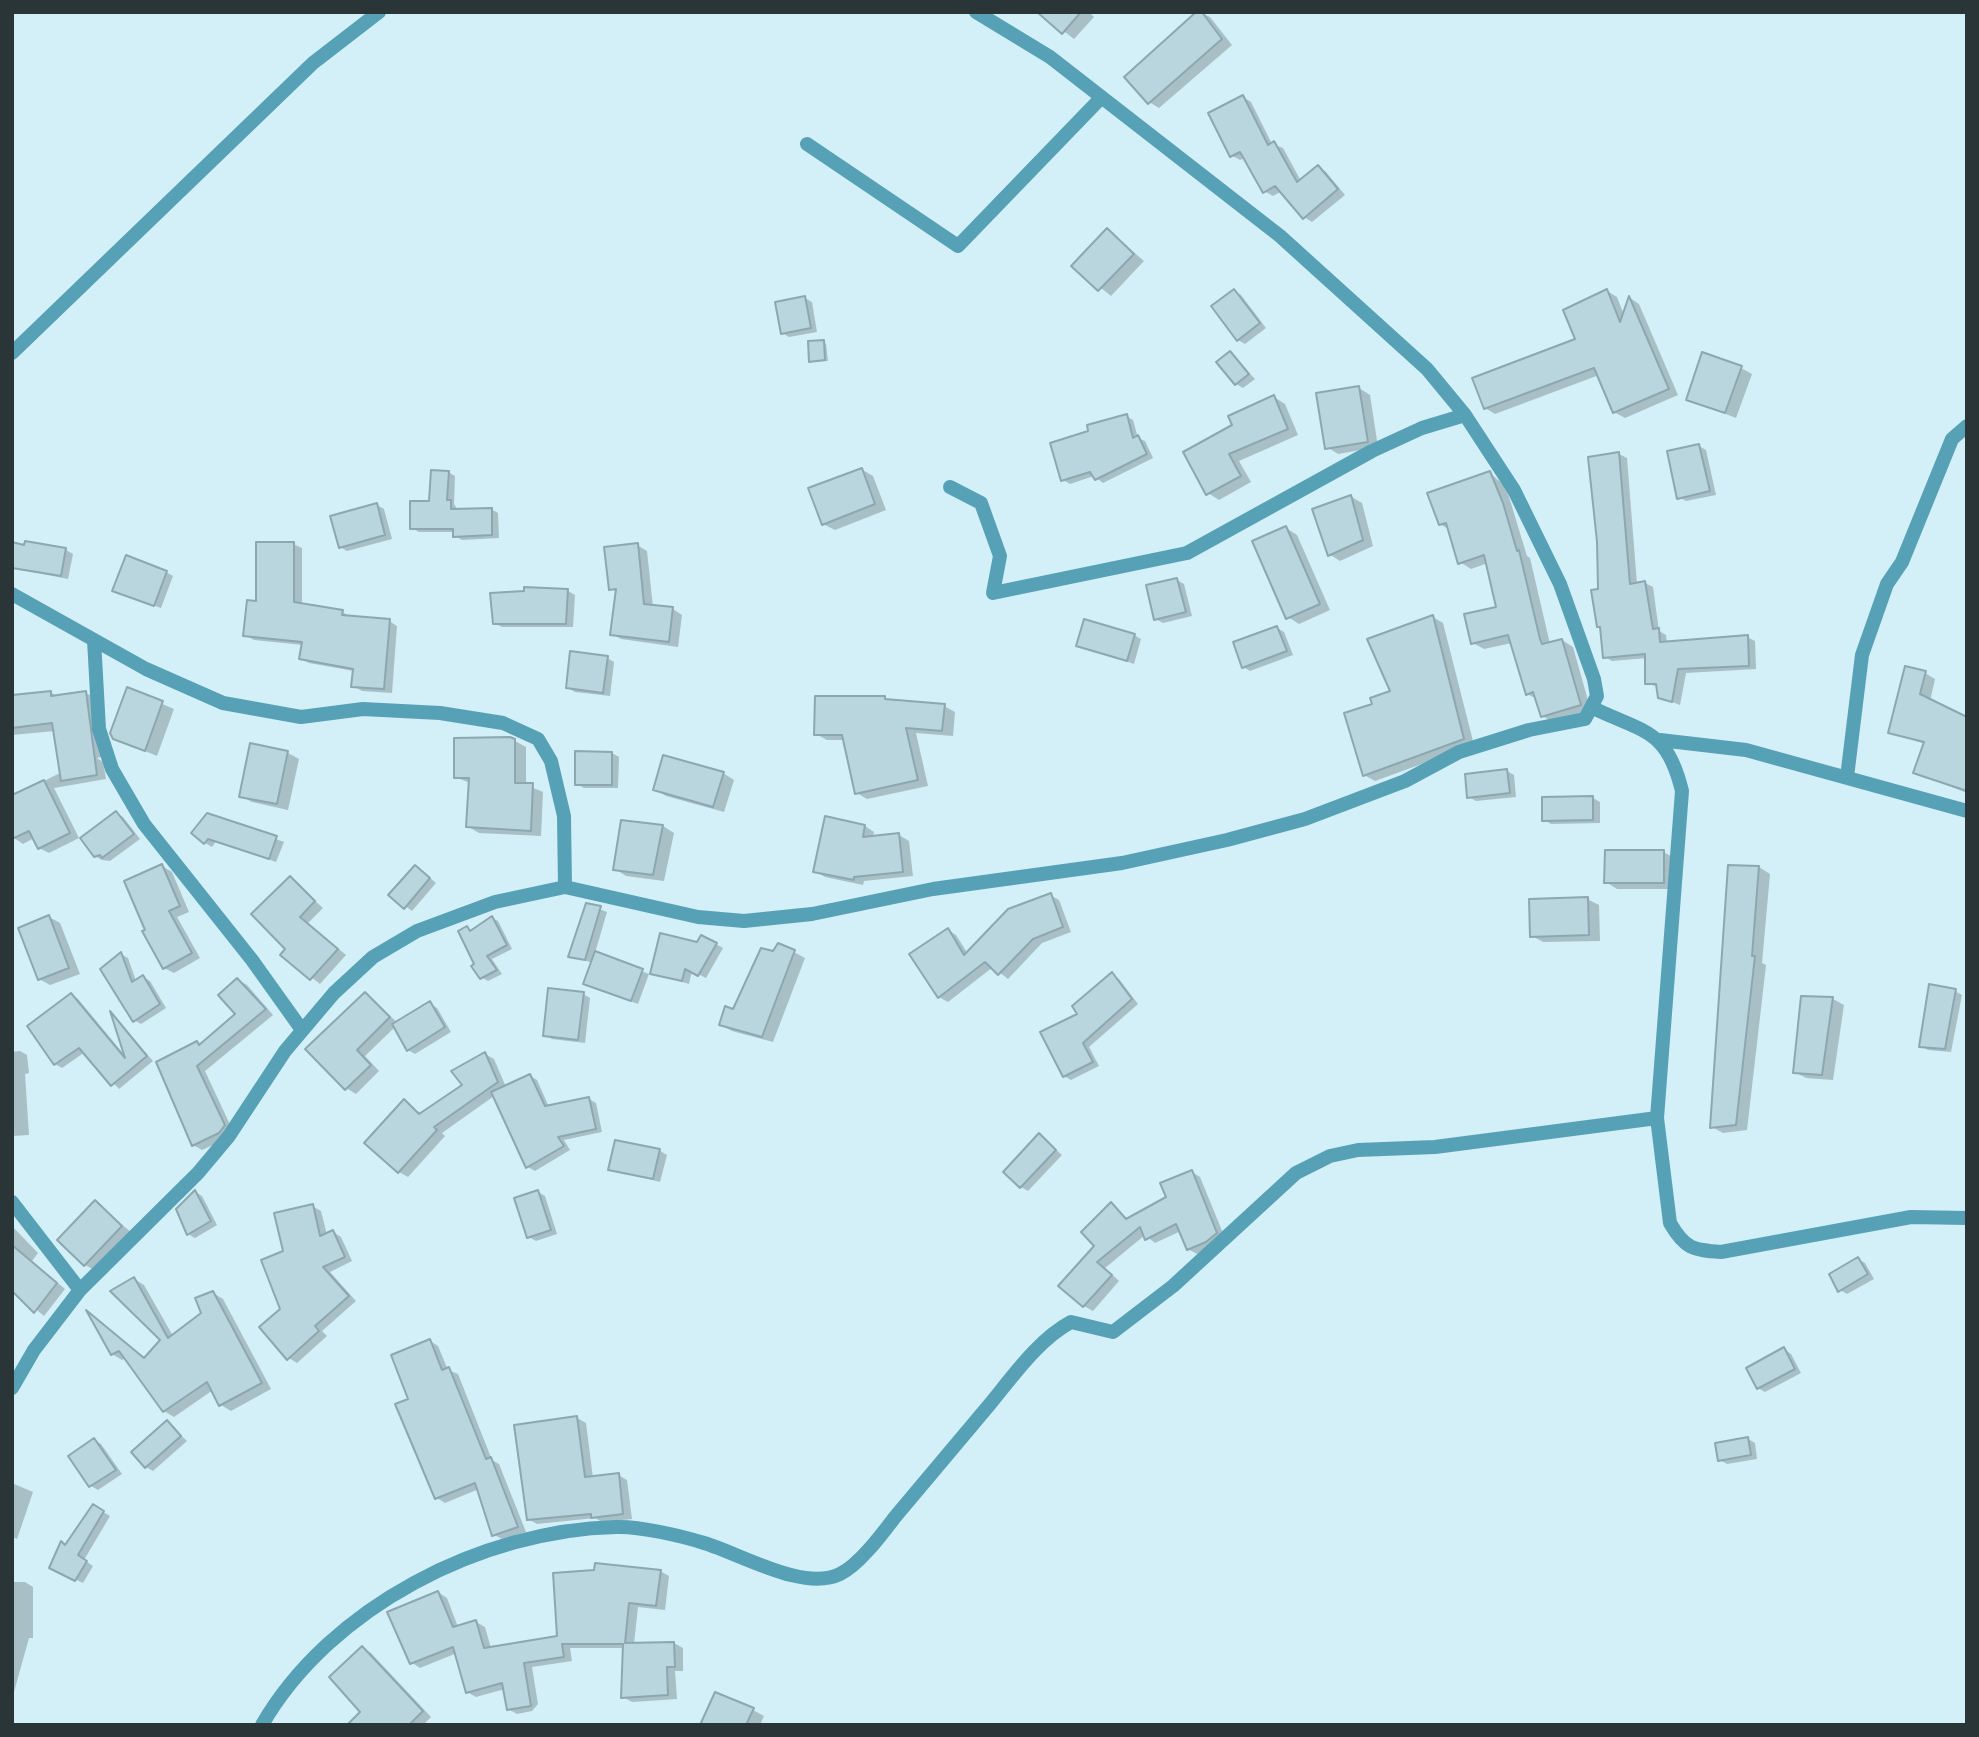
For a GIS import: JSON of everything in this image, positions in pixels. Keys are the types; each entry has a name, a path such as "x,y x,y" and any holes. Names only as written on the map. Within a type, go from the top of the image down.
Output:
{"street":[{"path":"12,353 313,63 379,12"},
{"path":"12,1388 34,1350 80,1290 198,1173 229,1136 285,1051 334,993 373,957 417,931 495,902 565,887 698,917 744,921 812,914 933,890 1122,863 1227,840 1305,819 1405,781 1459,752 1529,730 1585,719 1593,708 1597,696 1594,679 1560,584 1514,490 1465,415 1427,369 1280,236 1100,99 1050,57 976,12"},
{"path":"807,144 958,246 1100,99"},
{"path":"950,486 981,503 1000,556 993,593 1187,553 1372,452 1422,428 1465,415"},
{"path":"1847,777 1862,655 1880,603 1902,562 1952,439 1967,426"},
{"path":"12,594 146,669 223,703 301,717 363,709 440,713 503,723 538,739 551,761 564,816 565,887"},
{"path":"94,640 99,729 112,769 144,824 252,960 302,1030"},
{"path":"1593,708 1660,740 1746,750 1967,811"},
{"path":"1660,740 1672,757 1682,791 1657,1118 1670,1223 1678,1237 1694,1250 1721,1252 1911,1217 1967,1218"},
{"path":"262,1725 274,1705 326,1644 371,1608 478,1552 538,1535 618,1527 703,1542 804,1579 840,1574 872,1546 1011,1378 1058,1328 1071,1322 1113,1332 1173,1286 1296,1173 1330,1156 1358,1150 1435,1147 1657,1118"},
{"path":"12,1202 80,1290"}],"building":[{"path":"1037,12 1081,12 1062,34"},
{"path":"1196,12 1202,12 1222,39 1148,104 1124,77"},
{"path":"1243,95 1268,145 1274,141 1297,182 1318,165 1338,189 1303,219 1275,186 1263,193 1240,152 1230,157 1208,113"},
{"path":"1107,228 1134,254 1098,291 1071,266"},
{"path":"1234,289 1260,323 1237,341 1211,306"},
{"path":"1607,289 1620,322 1629,296 1669,389 1613,413 1594,368 1484,409 1472,378 1575,339 1563,310"},
{"path":"805,296 811,328 781,334 775,302"},
{"path":"824,340 825,360 809,362 808,341"},
{"path":"1230,351 1249,374 1235,385 1216,362"},
{"path":"1702,352 1742,366 1725,413 1686,400"},
{"path":"1359,386 1368,442 1325,449 1316,393"},
{"path":"1274,395 1288,429 1229,454 1241,476 1206,495 1183,452 1232,425 1228,416"},
{"path":"1127,414 1133,438 1138,435 1147,454 1095,480 1090,472 1061,481 1050,443 1088,431 1087,425"},
{"path":"1699,444 1710,491 1677,499 1667,451"},
{"path":"1619,452 1630,584 1645,581 1653,629 1659,628 1660,642 1748,635 1749,666 1678,669 1672,702 1658,698 1656,684 1645,684 1645,654 1603,658 1600,627 1597,627 1591,590 1598,589 1597,542 1588,457"},
{"path":"862,468 875,504 822,525 808,488"},
{"path":"431,470 449,471 447,500 451,500 451,509 492,508 492,535 453,537 453,529 410,529 410,501 429,501"},
{"path":"1490,471 1517,551 1519,550 1540,639 1542,644 1562,639 1581,705 1541,717 1533,692 1526,695 1508,635 1471,644 1464,614 1496,607 1484,555 1458,564 1446,523 1439,525 1427,493"},
{"path":"1351,495 1363,540 1328,556 1312,509"},
{"path":"377,503 385,535 339,548 330,516"},
{"path":"1286,526 1320,604 1286,619 1252,541"},
{"path":"25,541 66,548 61,576 12,568 12,542 24,545"},
{"path":"256,542 294,542 294,602 343,610 342,615 390,619 384,689 351,687 353,669 299,659 302,642 243,636 247,600 256,601"},
{"path":"638,543 644,604 673,607 669,642 610,635 616,589 609,590 604,547"},
{"path":"126,555 167,571 154,606 112,591"},
{"path":"1177,578 1186,612 1154,620 1146,585"},
{"path":"524,587 568,589 566,624 493,624 490,593 524,591"},
{"path":"1433,615 1464,739 1363,776 1344,713 1372,704 1370,698 1390,691 1367,639"},
{"path":"1084,619 1135,634 1127,661 1076,646"},
{"path":"1277,626 1287,651 1242,668 1233,642"},
{"path":"570,651 608,656 603,693 566,688"},
{"path":"1905,666 1926,671 1920,694 1967,717 1967,791 1913,773 1924,742 1888,733"},
{"path":"127,687 163,701 145,751 113,739 110,733"},
{"path":"51,691 51,696 86,691 97,775 61,781 52,723 12,728 12,695"},
{"path":"815,696 885,696 885,699 945,704 942,731 906,728 918,780 855,794 842,735 814,735"},
{"path":"454,738 515,739 515,783 533,783 531,831 466,827 469,778 454,778"},
{"path":"250,743 288,751 277,804 239,797"},
{"path":"575,751 612,752 612,785 575,785"},
{"path":"663,755 724,772 713,807 653,790"},
{"path":"1507,769 1510,793 1467,798 1465,774"},
{"path":"44,780 70,833 38,849 29,831 12,839 12,795"},
{"path":"1593,796 1593,820 1542,821 1542,797"},
{"path":"116,811 134,834 102,858 100,855 94,857 80,838"},
{"path":"207,813 277,836 269,859 208,839 204,844 191,833"},
{"path":"825,816 865,825 863,837 899,833 903,872 854,877 854,880 813,872"},
{"path":"621,820 663,825 653,875 613,870"},
{"path":"1605,850 1664,850 1664,883 1604,883"},
{"path":"162,864 180,906 169,911 192,953 163,969 142,931 145,930 124,881"},
{"path":"415,865 430,878 404,909 388,895"},
{"path":"1728,865 1759,866 1752,956 1755,956 1736,1125 1710,1128"},
{"path":"290,876 315,901 300,917 338,949 310,980 280,955 285,949 251,914"},
{"path":"1051,893 1063,927 1033,939 998,975 985,962 938,998 909,954 948,928 964,955 1008,909"},
{"path":"1588,897 1589,935 1530,937 1529,899"},
{"path":"586,903 601,906 585,960 568,957"},
{"path":"49,915 69,968 38,980 18,928"},
{"path":"492,916 507,945 487,956 497,970 480,979 471,966 474,964 458,931 467,926 470,931"},
{"path":"660,933 697,942 701,935 717,943 698,976 685,969 682,981 650,974"},
{"path":"778,943 795,950 762,1037 719,1025 725,1006 733,1009 761,948 773,951"},
{"path":"595,951 643,969 631,1001 583,984"},
{"path":"121,952 132,982 143,975 160,1004 133,1022 100,969"},
{"path":"1112,972 1132,999 1083,1043 1093,1062 1063,1077 1040,1032 1077,1014 1072,1006"},
{"path":"237,978 266,1009 197,1066 225,1125 219,1133 192,1146 156,1062 197,1041 199,1045 235,1014 218,995"},
{"path":"1929,984 1956,989 1945,1049 1919,1047"},
{"path":"548,988 584,992 578,1040 543,1036"},
{"path":"365,992 390,1017 357,1050 371,1065 345,1090 305,1049"},
{"path":"71,993 125,1058 110,1011 147,1056 111,1086 79,1048 54,1065 27,1026"},
{"path":"1801,996 1833,997 1822,1075 1793,1073"},
{"path":"430,1001 445,1027 407,1051 392,1024"},
{"path":"485,1052 498,1082 434,1127 437,1130 398,1173 364,1143 404,1099 419,1114 462,1085 451,1071"},
{"path":"530,1074 545,1106 589,1097 596,1129 558,1137 564,1146 526,1168 491,1092"},
{"path":"1039,1133 1056,1150 1020,1188 1003,1172"},
{"path":"615,1140 660,1149 653,1179 608,1170"},
{"path":"1192,1170 1217,1233 1206,1242 1187,1250 1176,1224 1145,1240 1140,1227 1097,1262 1112,1275 1083,1307 1058,1286 1094,1246 1081,1232 1111,1202 1126,1219 1166,1197 1160,1183"},
{"path":"195,1190 211,1221 187,1235 176,1209"},
{"path":"538,1190 551,1230 527,1238 514,1198"},
{"path":"95,1200 122,1226 84,1266 57,1240"},
{"path":"313,1204 320,1236 333,1230 345,1257 323,1267 349,1296 315,1326 319,1331 287,1360 259,1327 280,1309 261,1260 283,1251 274,1213"},
{"path":"12,1245 57,1283 34,1313 12,1291"},
{"path":"1858,1257 1868,1274 1838,1292 1829,1274"},
{"path":"134,1277 168,1338 201,1313 195,1298 213,1291 262,1383 219,1406 207,1382 163,1412 119,1351 111,1355 86,1310 144,1358 160,1340 110,1291"},
{"path":"430,1339 442,1370 449,1367 486,1459 491,1457 518,1527 492,1536 475,1483 435,1499 395,1404 408,1399 391,1355"},
{"path":"1784,1347 1795,1369 1757,1389 1746,1368"},
{"path":"577,1416 585,1477 619,1473 623,1514 527,1520 514,1425"},
{"path":"167,1420 181,1436 145,1468 131,1452"},
{"path":"1748,1437 1751,1455 1718,1461 1715,1443"},
{"path":"94,1438 116,1470 89,1487 68,1456"},
{"path":"93,1504 104,1511 78,1555 87,1561 75,1581 49,1568 61,1541 65,1545"},
{"path":"595,1563 661,1570 656,1606 629,1603 625,1643 674,1642 675,1667 667,1667 668,1695 621,1698 623,1644 562,1644 564,1657 524,1663 531,1706 507,1710 502,1683 466,1693 453,1647 410,1664 387,1612 438,1591 453,1627 476,1620 484,1648 557,1636 553,1573 594,1570"},
{"path":"362,1646 423,1711 409,1725 347,1725 360,1712 329,1677"},
{"path":"715,1692 754,1708 746,1725 700,1725"}]}
